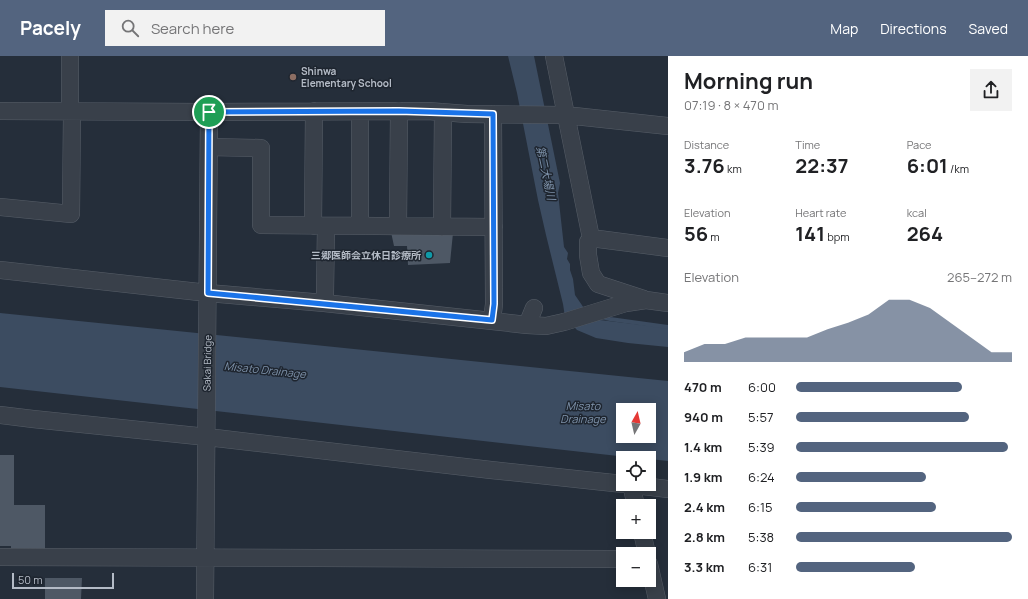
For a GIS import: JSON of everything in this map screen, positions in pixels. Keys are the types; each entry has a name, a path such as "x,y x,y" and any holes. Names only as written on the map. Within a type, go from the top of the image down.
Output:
{"street":[{"path":"0,207 71,214 70,56"},
{"path":"554,56 562,115 591,238 588,242 588,255 591,273 598,284 646,300 668,303"},
{"path":"0,111 399,111 562,115 668,126"},
{"path":"314,111 325,294 324,303"},
{"path":"360,111 360,226"},
{"path":"398,226 399,111"},
{"name":"Sakai Bridge","path":"205,599 209,112"},
{"path":"442,227 443,112"},
{"path":"492,320 494,304 493,114"},
{"path":"209,147 261,148 261,225 494,227"},
{"path":"591,238 668,248"},
{"path":"0,270 208,298 324,303 546,326 626,303 646,300"},
{"path":"527,325 534,308"},
{"path":"0,414 33,419 207,430 475,469 616,483"},
{"path":"656,487 668,489"},
{"path":"0,557 614,559"},
{"path":"654,587 657,599"}],"water":[{"name":"第二大場川","path":"508,56 534,56 560,183 558,193 564,247 568,253 567,259 570,264 575,295 588,314 600,320 668,328 668,347 596,338 577,330 565,317 538,200 517,93"},
{"name":"Misato Drainage","path":"0,313 668,381 668,461 656,460 656,451 616,451 616,456 0,387"}],"building":[{"name":"三郷医師会立休日診療所","path":"391,232 453,233 450,263 408,265 407,246 394,246"},
{"path":"0,455 14,455 14,505 45,505 45,550 11,550 11,546 0,546"},
{"path":"45,578 82,578 81,599 45,599"}],"waterway":[{"path":"602,317 668,327"}],"place":[{"name":"Shinwa Elementary School","path":"293,77"},
{"name":"三郷医師会立休日診療所","path":"429,255"}],"route":[{"path":"428,111 493,114 494,304 492,320 208,293 209,112 428,111"}]}
